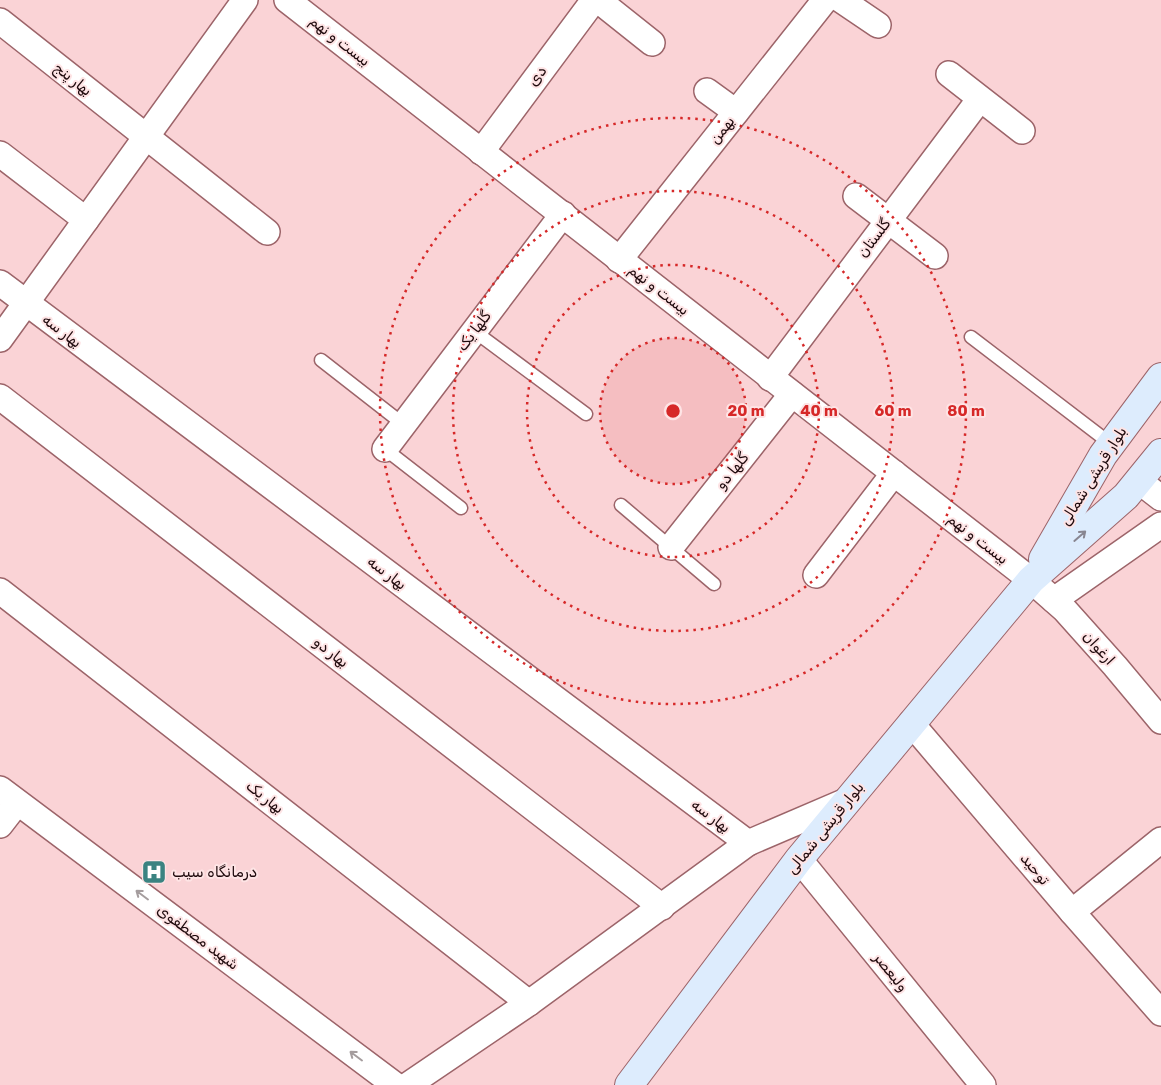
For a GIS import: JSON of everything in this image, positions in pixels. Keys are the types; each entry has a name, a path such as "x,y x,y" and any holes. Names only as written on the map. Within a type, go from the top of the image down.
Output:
{"main road":[{"name":"بلوار قریشی شمالی","path":"1030,580 1107,449 1161,377"},
{"path":"1107,449 1106,468 1114,478 1126,482 1139,481"},
{"name":"بلوار قریشی شمالی","path":"629,1085 799,859 1030,580 1126,496 1161,454"}],"street":[{"path":"0,339 245,0"},
{"name":"بیست و نهم","path":"287,0 1030,580"},
{"name":"دی","path":"481,152 594,0"},
{"path":"598,0 652,42"},
{"name":"بهمن","path":"620,260 824,0"},
{"path":"840,0 878,25"},
{"name":"بهار پنج","path":"0,21 267,232"},
{"path":"949,74 1022,132"},
{"path":"707,91 736,112"},
{"name":"گلستان","path":"770,378 888,219 980,100"},
{"path":"0,154 86,220"},
{"path":"856,196 935,256"},
{"name":"گلها یک","path":"385,449 563,214"},
{"name":"بهار سه","path":"0,283 25,304 748,843"},
{"name":"گلها دو","path":"671,547 792,394"},
{"name":"بهار دو","path":"0,397 662,907"},
{"path":"816,575 894,473"},
{"path":"1139,481 1161,498"},
{"path":"1054,600 1161,525"},
{"name":"ارغوان","path":"1030,580 1064,609 1161,721"},
{"name":"بهار یک","path":"0,591 529,1003"},
{"name":"توحید","path":"911,723 1161,1013"},
{"path":"0,824 9,796"},
{"name":"شهید مصطفوی","path":"9,796 395,1085"},
{"path":"408,1085 529,1003 748,843 846,801"},
{"path":"1072,912 1161,840"},
{"name":"ولیعصر","path":"799,859 983,1085"}],"lane":[{"path":"474,331 586,414"},
{"path":"971,337 1107,449"},
{"path":"320,360 403,424"},
{"path":"385,449 462,508"},
{"path":"621,506 714,584"}],"place":[{"name":"درمانگاه سیب","path":"154,872"}]}
